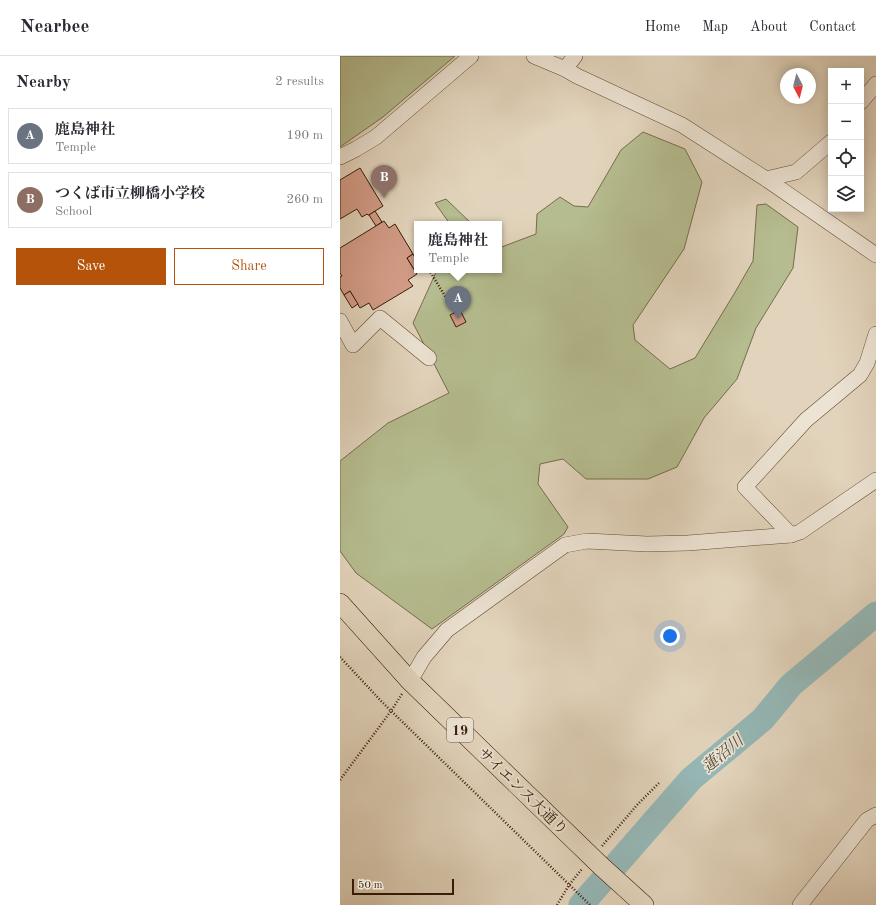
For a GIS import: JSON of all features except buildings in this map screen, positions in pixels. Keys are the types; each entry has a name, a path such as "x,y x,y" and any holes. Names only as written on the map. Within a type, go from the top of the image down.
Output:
{"main road":[{"name":"サイエンス大通り","path":"340,604 410,681 596,862 644,905"}],"street":[{"path":"340,157 376,137 471,56"},
{"path":"534,56 565,69 682,126 766,179 876,255"},
{"path":"565,69 575,56"},
{"path":"864,98 876,84"},
{"path":"766,179 796,172 828,145"},
{"path":"340,321 353,344 380,318 429,358"},
{"path":"791,535 745,487 806,420 860,375 867,363 876,334"},
{"path":"410,681 424,657 447,630 565,545 587,541 647,544 688,543 791,535 800,532 876,480"},
{"path":"800,905 867,820 876,815"}],"path":[{"path":"431,273 453,309"},
{"path":"340,658 391,711 590,905"},
{"path":"340,780 391,711"},
{"path":"558,905 568,885 596,862 637,805 660,782"}],"green space":[{"path":"340,56 455,56 383,117 340,147"},
{"path":"643,132 685,149 702,182 684,249 633,325 635,340 670,369 695,358 753,261 757,205 766,204 798,227 793,268 756,328 737,379 704,418 677,467 648,479 586,479 563,459 540,464 538,484 568,527 564,534 432,629 356,573 340,551 340,461 388,423 449,393 413,323 436,273 502,273 502,247 536,234 537,214 560,197 574,206 588,207 621,150"},
{"path":"446,199 469,221 448,221 435,203"}],"waterway":[{"name":"蓮沼川","path":"581,905 691,779 763,719 791,685 876,614"}],"place":[{"name":"つくば市立柳橋小学校","path":"384,198"},
{"name":"鹿島神社","path":"458,319"}]}
